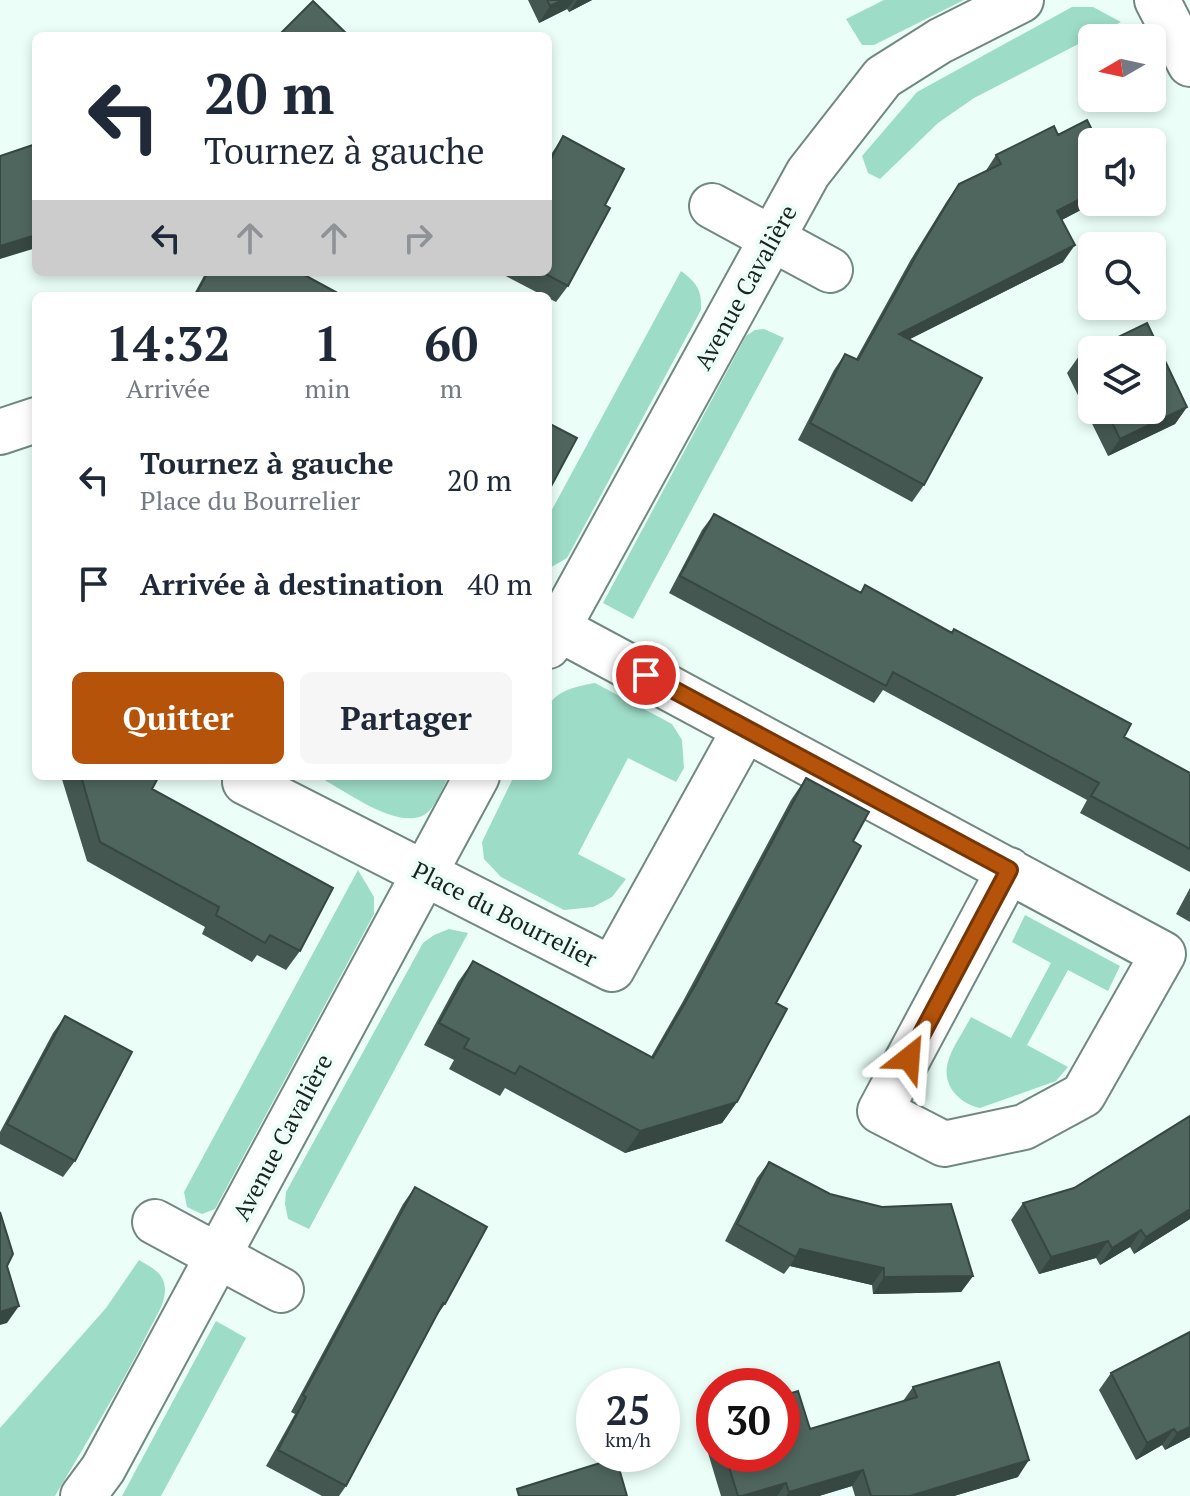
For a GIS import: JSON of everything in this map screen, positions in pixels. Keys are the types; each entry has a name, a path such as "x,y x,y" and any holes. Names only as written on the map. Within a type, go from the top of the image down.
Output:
{"street":[{"name":"Avenue Cavalière","path":"552,630 808,173 883,77 940,41 1021,0"},
{"path":"1157,0 1190,64"},
{"path":"712,206 830,270"},
{"path":"0,432 32,421"},
{"path":"552,632 745,729 1009,870 1163,954 1083,1095 1024,1127 944,1144 880,1111 1009,870"},
{"name":"Place du Bourrelier","path":"246,780 245,782 612,969 745,729"},
{"name":"Avenue Cavalière","path":"83,1496 103,1469 475,780"},
{"path":"155,1222 281,1290"}],"green space":[{"path":"884,0 964,0 874,45 862,45 846,19"},
{"path":"1072,7 1093,7 1121,22 1078,24 1078,44 974,98 938,123 880,179 868,173 862,156 917,92"},
{"path":"681,271 697,288 701,310 567,558 552,567 552,510"},
{"path":"764,329 784,338 633,619 603,603 746,336"},
{"path":"595,683 672,724 682,740 684,768 676,782 628,758 578,854 626,879 612,897 593,907 564,910 501,877 484,859 482,842 512,780 552,780 552,701 568,690"},
{"path":"447,780 430,810 420,817 407,818 378,810 326,781"},
{"path":"358,870 374,897 374,914 215,1209 202,1214 187,1207 184,1192"},
{"path":"1025,915 1120,966 1108,991 1068,970 1027,1045 1068,1067 1056,1081 980,1108 959,1098 954,1092 947,1078 948,1062 971,1017 1011,1038 1051,963 1012,942"},
{"path":"449,929 468,933 309,1229 288,1219 286,1192 423,943"},
{"path":"139,1260 163,1279 163,1300 127,1372 55,1496 0,1496 0,1428 106,1308"},
{"path":"216,1321 246,1338 161,1496 122,1496"}],"building":[{"path":"547,0 563,0 550,6"},
{"path":"313,1 345,32 282,32"},
{"path":"1087,120 1091,128 1078,128 1078,200 1057,211 1075,245 899,334 982,378 924,485 810,423 845,354 858,360 959,184 1001,164 996,155 1054,126 1058,135"},
{"path":"563,136 624,169 605,205 610,208 568,286 549,276 552,276 552,157"},
{"path":"32,145 32,236 0,246 0,156"},
{"path":"206,276 306,276 336,292 197,292"},
{"path":"1147,323 1153,336 1120,336"},
{"path":"1166,363 1187,407 1166,417"},
{"path":"1113,424 1151,424 1120,439"},
{"path":"552,425 577,438 552,485"},
{"path":"714,514 861,593 865,585 952,633 954,629 1131,724 1124,737 1190,773 1190,849 1091,796 1099,783 893,672 886,686 680,576"},
{"path":"806,778 869,812 853,841 861,846 776,1003 787,1009 737,1102 640,1131 520,1066 515,1074 464,1048 469,1039 439,1023 473,961 653,1058"},
{"path":"82,780 157,780 152,789 333,888 300,951 270,935 265,943 216,915 219,907 100,842"},
{"path":"65,1016 132,1052 75,1161 7,1124"},
{"path":"1190,1116 1190,1209 1146,1237 1141,1230 1112,1248 1108,1241 1051,1257 1023,1203 1074,1188"},
{"path":"769,1162 830,1194 882,1207 951,1204 973,1276 884,1277 884,1268 800,1249 796,1257 737,1224"},
{"path":"415,1187 487,1227 346,1486 278,1450 306,1397 303,1395"},
{"path":"0,1212 13,1254 7,1266 19,1306 0,1312"},
{"path":"1190,1332 1190,1427 1177,1433 1174,1429 1147,1443 1111,1373"},
{"path":"999,1362 1029,1460 910,1496 871,1496 863,1470 789,1492 786,1483 738,1496 731,1472 800,1472 800,1397 810,1429 917,1397 913,1387"},
{"path":"576,1471 620,1472 627,1496 519,1496 517,1489"}],"route":[{"path":"646,675 1009,870 909,1058"}]}
